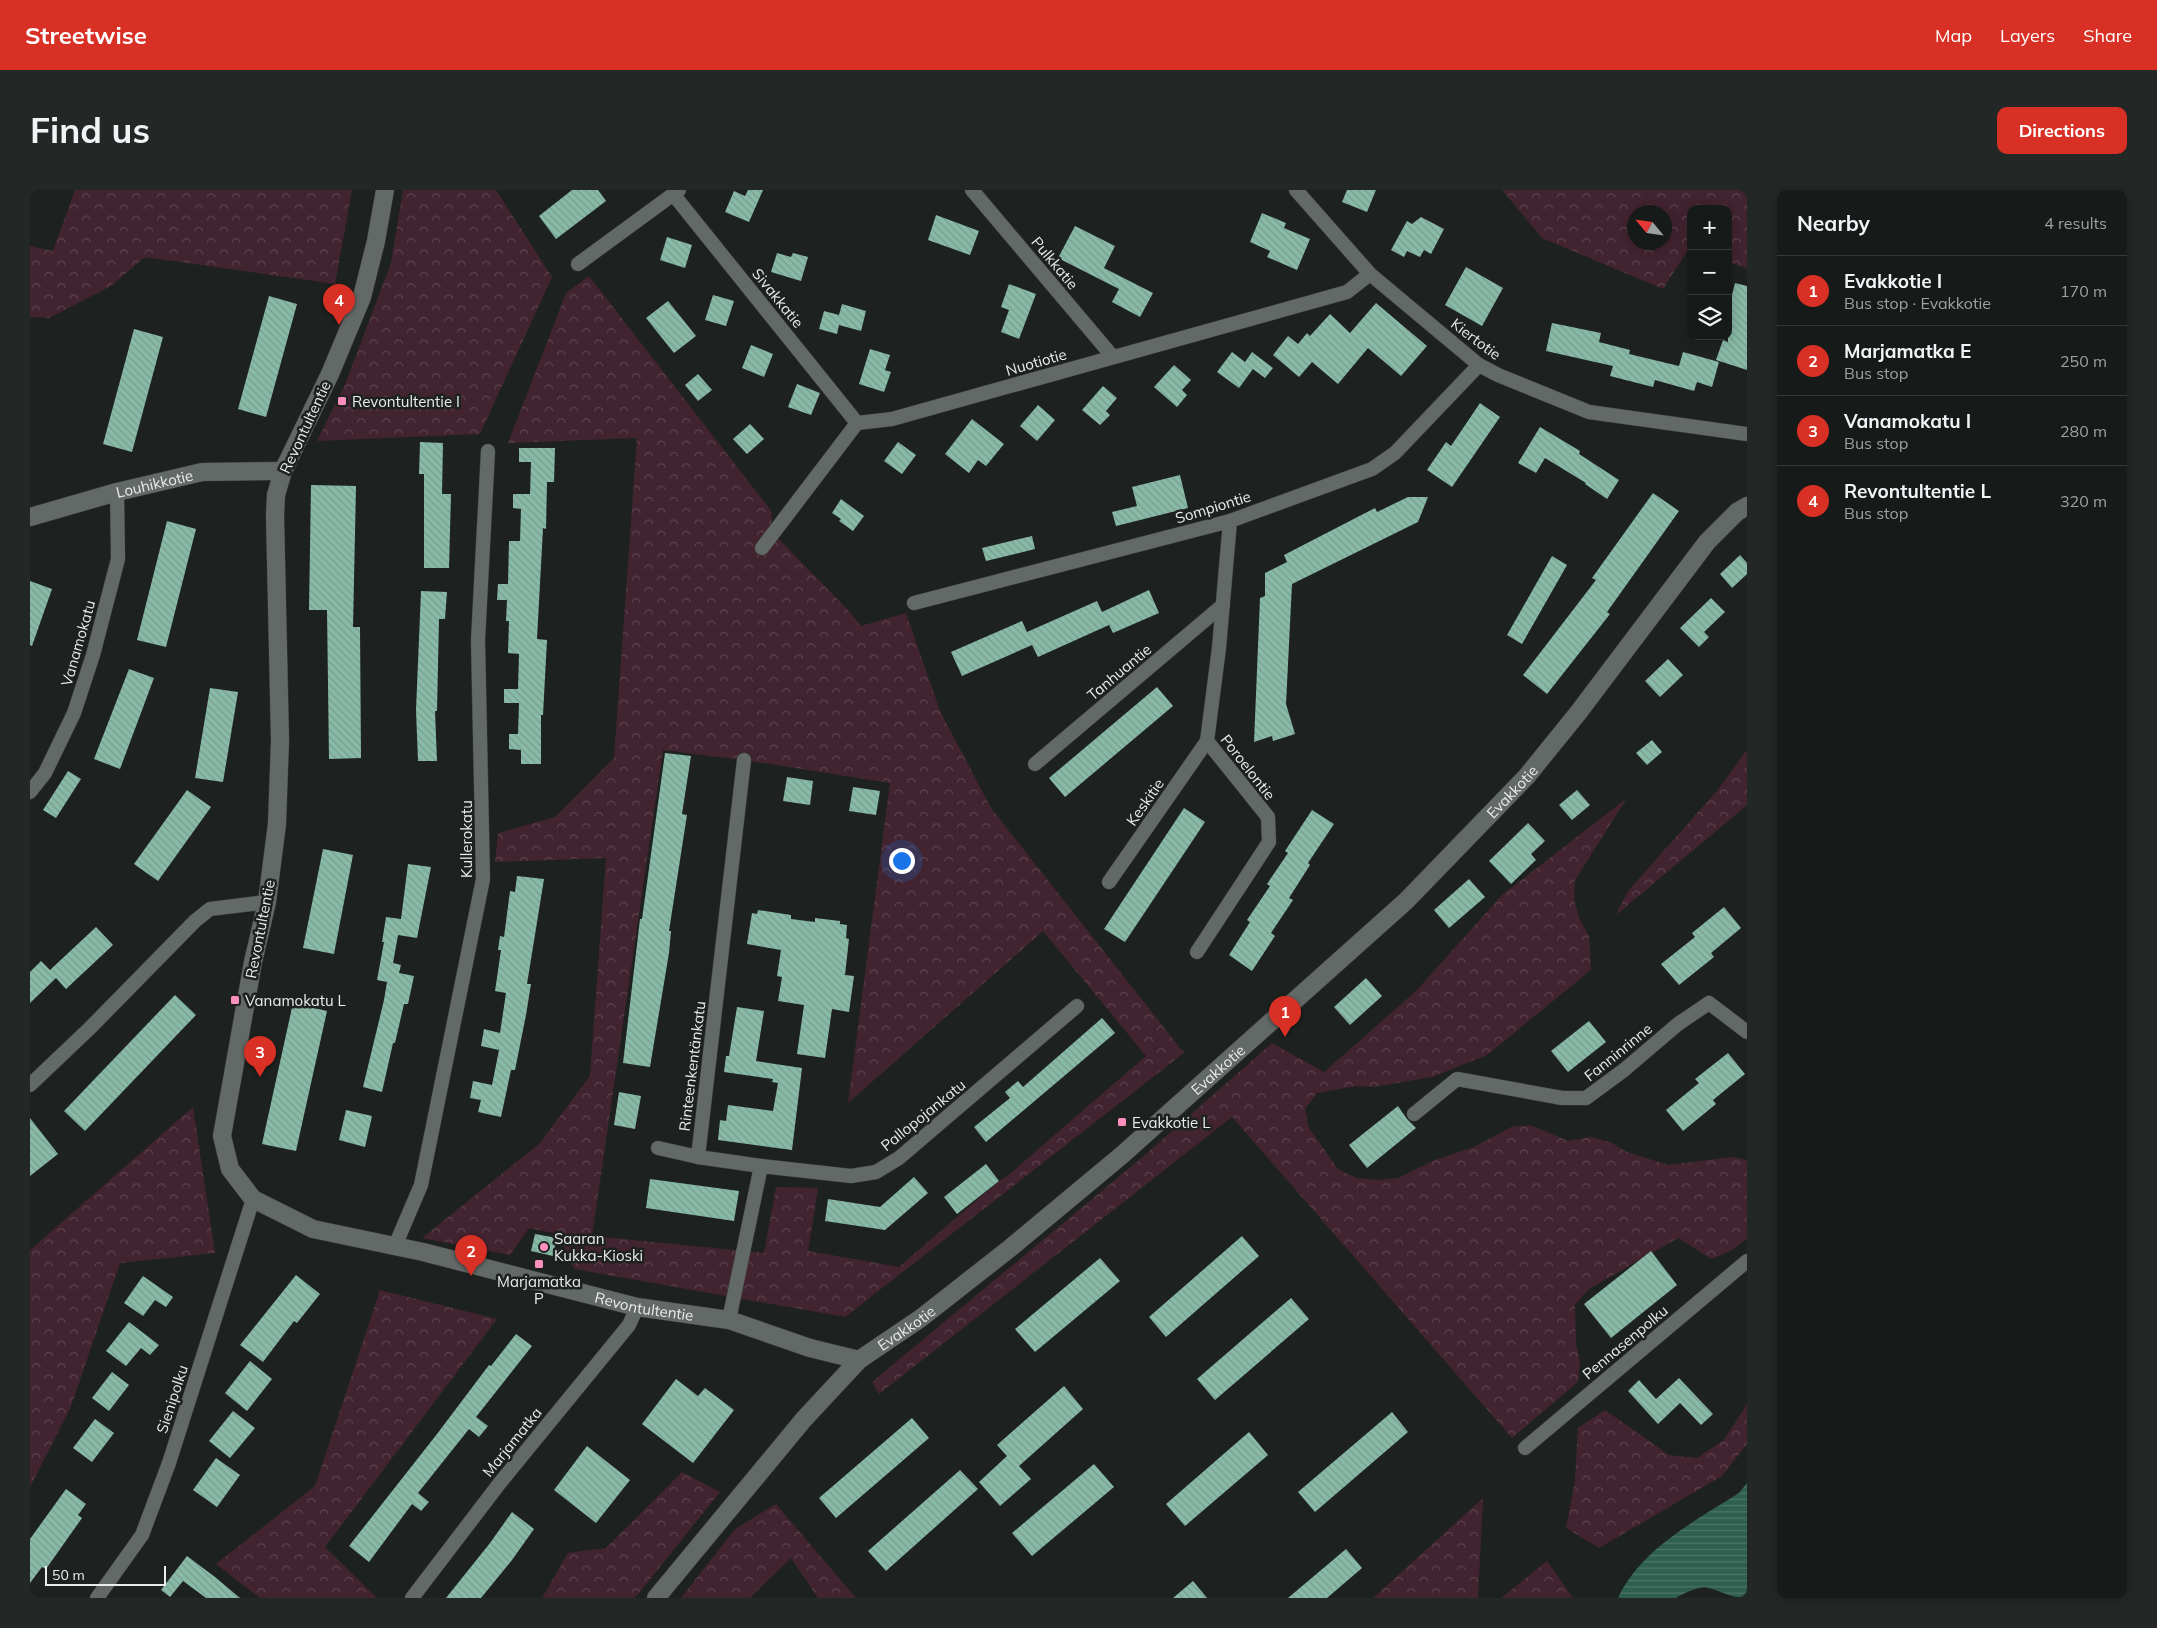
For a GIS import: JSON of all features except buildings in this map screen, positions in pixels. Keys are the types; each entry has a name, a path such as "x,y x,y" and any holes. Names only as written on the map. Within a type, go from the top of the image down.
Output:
{"street":[{"name":"Revontultentie","path":"385,190 376,241 362,297 330,374 283,471 276,495 280,740 277,824 267,902 253,962 222,1136 230,1169 253,1198 313,1229 395,1246 637,1307 729,1320 810,1348 859,1360"},
{"name":"Pulkkatie","path":"972,190 1113,357"},
{"name":"Kiertotie","path":"1296,190 1370,274 1479,365 1498,375 1590,412 1747,434"},
{"path":"578,264 676,192"},
{"name":"Sivakkatie","path":"676,192 857,423"},
{"name":"Nuotiotie","path":"857,423 892,419 1347,292 1370,274"},
{"name":"Sompiontie","path":"914,603 1230,521 1372,470 1395,453 1479,365"},
{"path":"762,548 857,423"},
{"name":"Kullerokatu","path":"395,1246 421,1185 483,879 478,640 488,451"},
{"name":"Louhikkotie","path":"30,516 117,492 202,472 283,471"},
{"name":"Vanamokatu","path":"30,792 45,773 74,713 93,655 118,559 117,492"},
{"name":"Evakkotie","path":"656,1598 804,1419 859,1360 921,1318 1010,1249 1122,1155 1406,901 1527,776 1578,713 1707,542 1737,512 1747,506"},
{"name":"Poroelontie","path":"1197,952 1269,842 1268,818 1207,741 1223,606 1230,521"},
{"name":"Tanhuantie","path":"1035,764 1223,606"},
{"name":"Keskitie","path":"1109,882 1207,741"},
{"name":"Rinteenkentänkatu","path":"698,1157 744,760"},
{"path":"30,1085 90,1028 195,921 210,909 267,902"},
{"name":"Fanninrinne","path":"1414,1114 1457,1080 1562,1098 1586,1098 1624,1070 1678,1024 1709,1003 1747,1032"},
{"name":"Pallopojankatu","path":"761,1166 851,1176 876,1172 900,1158 1076,1006"},
{"path":"658,1148 698,1157 761,1166 729,1320"},
{"name":"Sienipolku","path":"97,1598 142,1535 169,1464 253,1198"},
{"name":"Pennasenpolku","path":"1525,1448 1747,1261"},
{"name":"Marjamatka","path":"412,1598 498,1484 629,1325 637,1307"}],"green space":[{"path":"75,190 352,190 335,284 145,257 111,286 49,318 30,317 30,246 53,251"},
{"path":"403,190 496,190 552,277 480,434 317,441 346,382 391,263"},
{"path":"1502,190 1747,190 1747,268 1732,263 1732,205 1687,205 1687,252 1663,289 1542,238"},
{"path":"589,276 772,512 771,531 847,609 861,626 906,613 940,711 991,808 1184,1053 845,1317 574,1269 558,1234 529,1228 510,1255 422,1238 539,1144 590,1076 606,858 495,862 498,833 555,817 614,758 637,438 508,443 566,293","holes":["663,750 744,760 890,783 848,1103 1043,931 1146,1056 899,1267 808,1251 818,1188 776,1187 764,1253 592,1236"]},
{"path":"1747,750 1747,805 1616,915 1628,891 1716,792"},
{"path":"1627,798 1575,880 1574,899 1579,918 1589,936 1591,970 1487,1055 1432,1077 1374,1087 1356,1086 1317,1093 1305,1109 1309,1128 1338,1169 1356,1178 1377,1180 1398,1178 1435,1160 1474,1147 1511,1127 1530,1125 1568,1141 1590,1137 1610,1142 1627,1152 1668,1165 1732,1157 1747,1160 1747,1239 1730,1251 1712,1259 1678,1238 1589,1289 1575,1305 1576,1344 1580,1363 1578,1382 1512,1438 1232,1117 879,1394 872,1382 1139,1160 1272,1043 1324,1072 1416,991 1501,896"},
{"path":"193,1107 215,1253 120,1263 70,1409 30,1487 30,1250"},
{"path":"380,1290 497,1319 325,1547 377,1598 260,1598 216,1564 315,1486"},
{"path":"1747,1404 1747,1444 1722,1476 1599,1548 1566,1528 1575,1480 1578,1428 1605,1410 1669,1455 1697,1458 1724,1440"},
{"path":"682,1472 720,1492 635,1598 542,1598 568,1553 606,1548"},
{"path":"1483,1498 1478,1598 1373,1598"},
{"path":"776,1504 856,1598 818,1598 791,1558 750,1598 681,1598 735,1529"},
{"path":"1547,1561 1573,1598 1501,1598"}],"shaded area":[{"path":"1747,1483 1747,1598 1732,1596 1706,1587 1692,1590 1676,1598 1618,1598 1640,1565 1655,1551 1687,1526 1739,1493"}],"place":[{"name":"Revontultentie L","path":"339,325"},
{"name":"Revontultentie I","path":"342,401"},
{"name":"Vanamokatu L","path":"235,1000"},
{"name":"Evakkotie I","path":"1285,1037"},
{"name":"Vanamokatu I","path":"260,1077"},
{"name":"Evakkotie L","path":"1122,1122"},
{"name":"Saaran Kukka-Kioski","path":"544,1247"},
{"name":"Marjamatka P","path":"539,1264"},
{"name":"Marjamatka E","path":"471,1276"}]}
